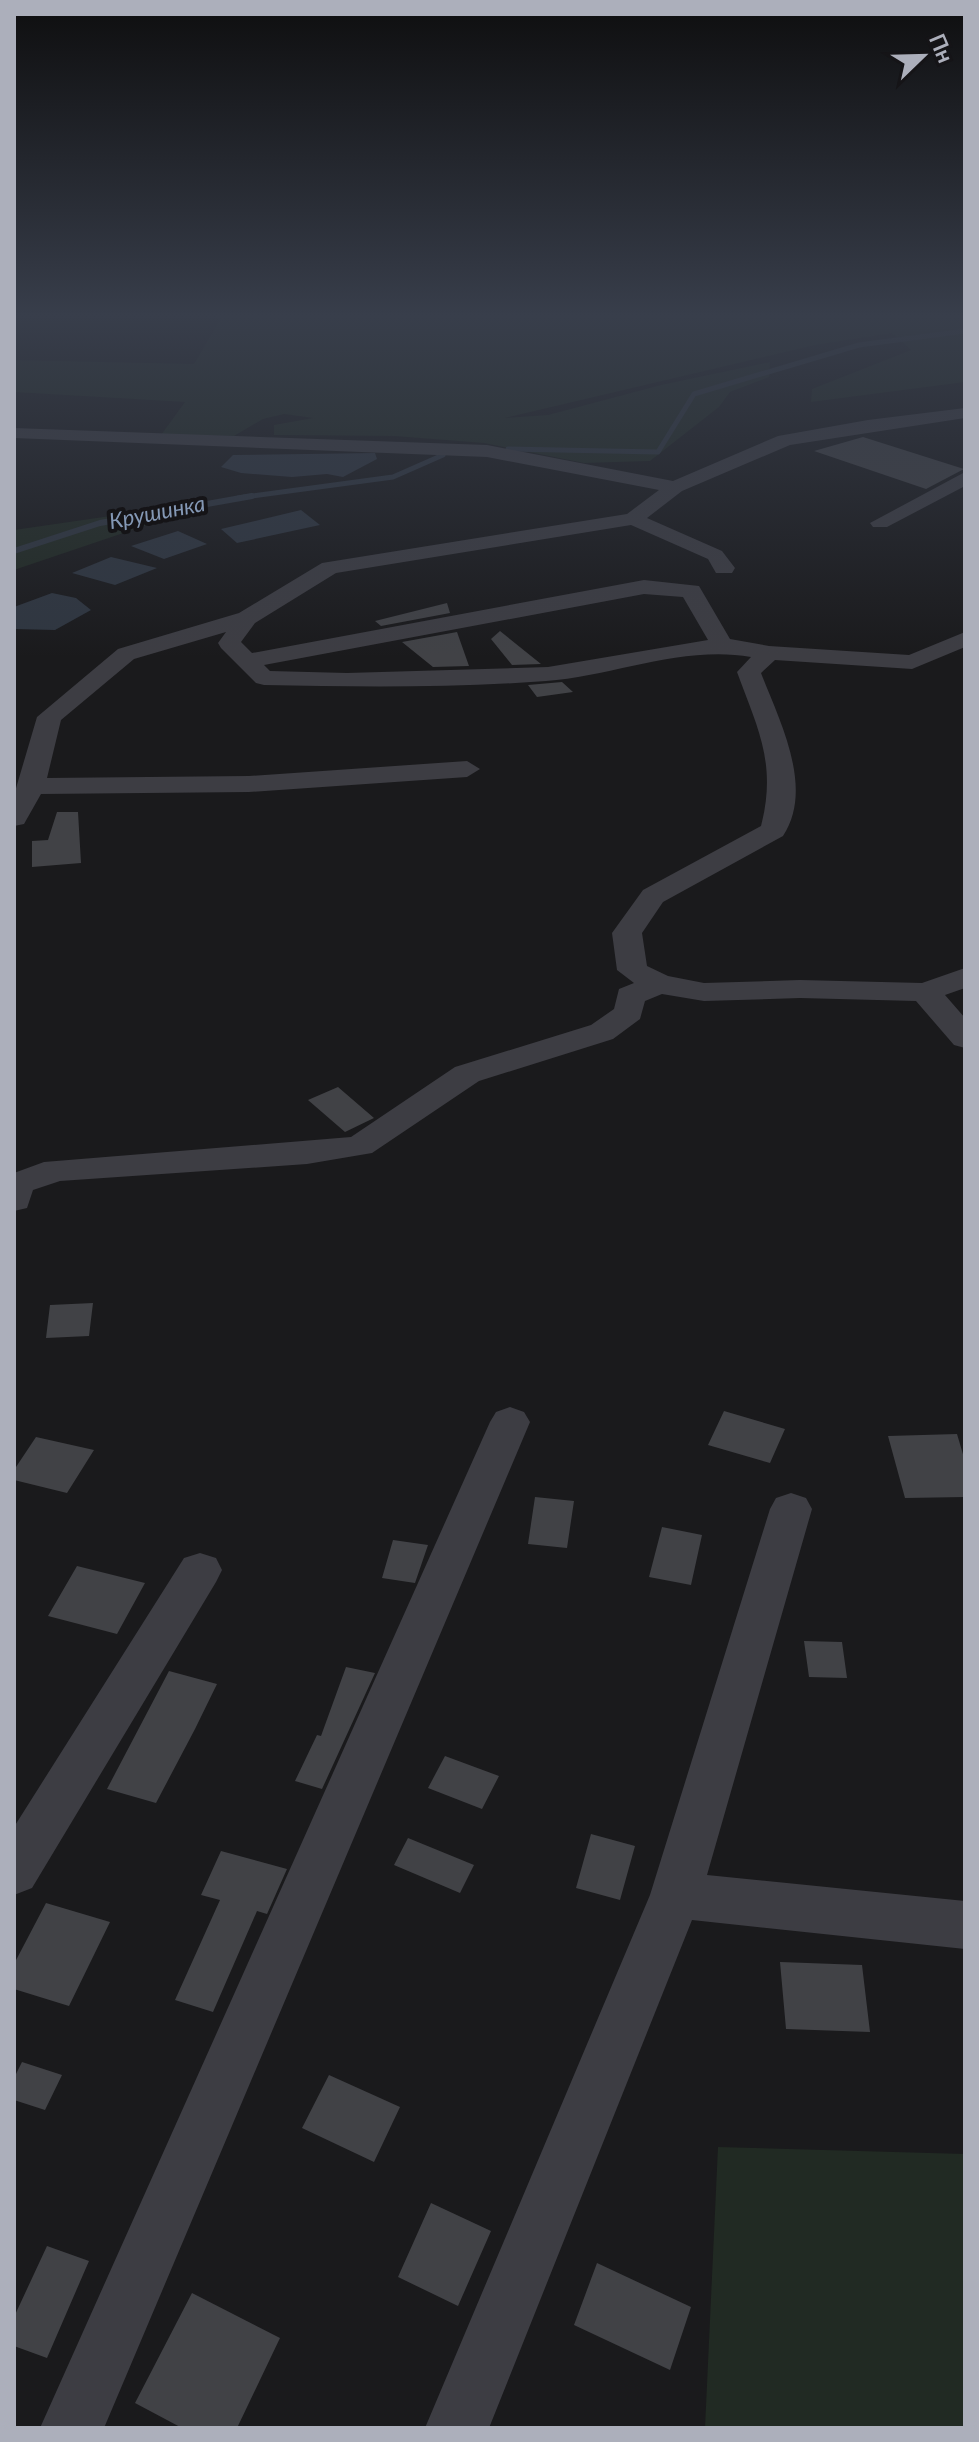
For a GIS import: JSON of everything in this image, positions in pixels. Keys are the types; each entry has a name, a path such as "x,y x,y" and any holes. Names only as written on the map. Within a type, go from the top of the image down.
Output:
{"street":[{"path":"14,818 32,786 49,717 126,654 247,618 330,568 633,519 675,487 785,440 846,429"},
{"path":"14,433 487,451 675,487"},
{"path":"880,523 965,478"},
{"path":"633,519 715,555 724,568"},
{"path":"247,661 644,587 691,591 722,645"},
{"path":"247,618 229,643 264,678 347,680 548,674 722,645 769,653 912,662 965,639"},
{"path":"769,653 749,672 777,753 783,792 773,830 653,896 627,933 632,970 659,984 704,992 925,992 965,977"},
{"path":"32,786 235,784 467,769"},
{"path":"14,1200 16,1184 56,1170 307,1153 360,1146 467,1074 602,1032 629,1012 630,996 659,984"},
{"path":"925,992 965,1038"},
{"path":"72,2428 510,1422"},
{"path":"457,2428 676,1895 791,1509"},
{"path":"14,1872 200,1570"},
{"path":"676,1895 965,1925"}],"shaded area":[{"path":"165,429 246,429 234,436 161,435"},
{"path":"274,429 691,429 650,461 584,463 484,443 394,436 274,435"},
{"path":"375,453 377,459 343,477 241,473 221,467 233,455"},
{"path":"301,510 320,525 237,543 221,529"},
{"path":"131,513 159,521 14,570 14,530"},
{"path":"178,531 207,544 164,559 131,546"},
{"path":"111,557 157,568 115,585 72,573"},
{"path":"52,593 76,598 91,610 55,630 14,629 14,607"},
{"path":"718,2147 965,2154 965,2428 705,2428"}],"building":[{"path":"863,437 964,469 926,489 814,451"},
{"path":"447,603 450,613 381,626 375,621"},
{"path":"500,631 541,664 512,665 491,639"},
{"path":"457,632 469,666 433,667 402,642"},
{"path":"562,682 573,692 537,697 528,685"},
{"path":"57,812 78,812 81,863 32,867 32,841 48,840"},
{"path":"338,1087 374,1118 345,1132 308,1100"},
{"path":"93,1303 89,1336 46,1338 50,1305"},
{"path":"724,1411 785,1429 770,1463 708,1445"},
{"path":"957,1434 965,1461 965,1497 905,1498 888,1436"},
{"path":"36,1437 94,1450 67,1493 14,1480 14,1470"},
{"path":"535,1497 574,1501 567,1548 528,1544"},
{"path":"662,1527 702,1535 691,1585 649,1577"},
{"path":"393,1540 428,1545 415,1583 382,1578"},
{"path":"77,1566 145,1583 117,1634 48,1616"},
{"path":"804,1641 842,1642 847,1678 809,1677"},
{"path":"346,1667 375,1673 322,1789 295,1781 317,1735 321,1736"},
{"path":"169,1671 217,1684 195,1729 156,1803 107,1789"},
{"path":"445,1756 499,1776 482,1809 428,1788"},
{"path":"591,1834 635,1846 620,1900 576,1888"},
{"path":"408,1838 474,1865 460,1893 394,1865"},
{"path":"221,1851 287,1869 267,1914 257,1911 213,2012 175,2000 220,1900 201,1895"},
{"path":"46,1903 110,1922 69,2006 14,1989 14,1964"},
{"path":"780,1962 862,1965 870,2032 786,2029"},
{"path":"22,2062 62,2075 45,2110 14,2100 14,2078"},
{"path":"329,2075 400,2107 374,2162 302,2128"},
{"path":"431,2203 491,2231 458,2306 398,2277"},
{"path":"47,2246 89,2261 47,2358 14,2346 14,2317"},
{"path":"597,2263 691,2307 670,2370 574,2325"},
{"path":"192,2293 280,2338 237,2428 182,2428 135,2403"}],"waterway":[{"name":"Крушинка","path":"508,449 658,452 672,429"},
{"name":"Крушинка","path":"250,496 393,477 443,455"},
{"name":"Крушинка","path":"14,551 100,523 250,496"},
{"name":"Крушинка","path":"238,498 250,496"}]}
